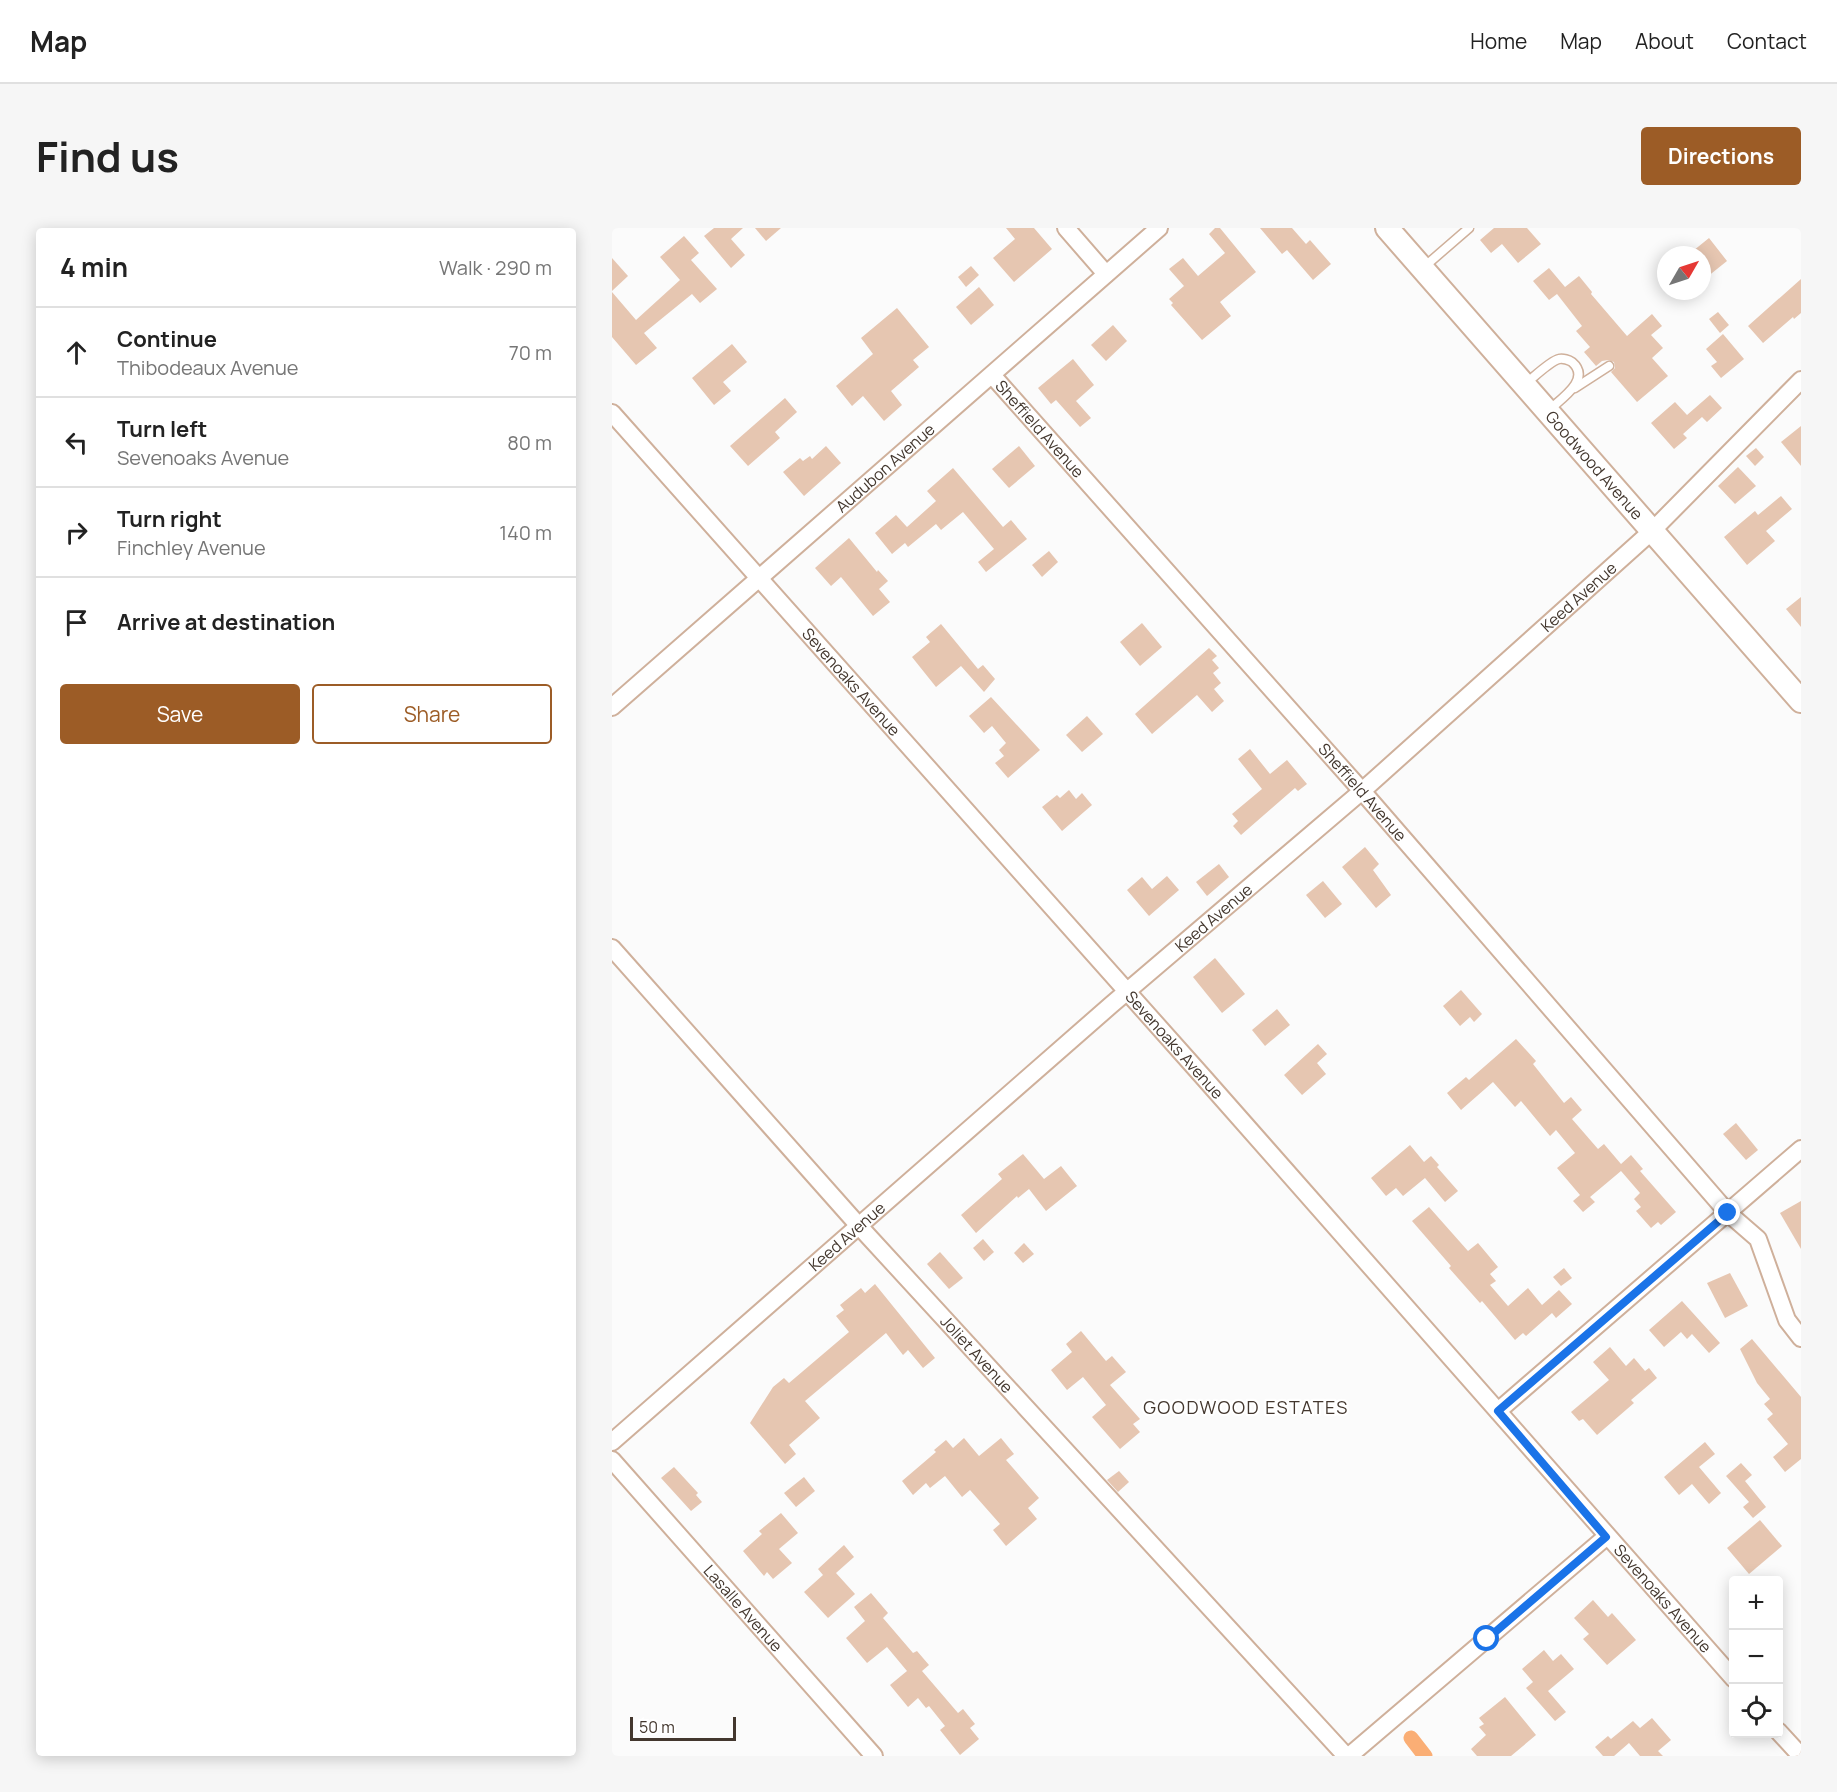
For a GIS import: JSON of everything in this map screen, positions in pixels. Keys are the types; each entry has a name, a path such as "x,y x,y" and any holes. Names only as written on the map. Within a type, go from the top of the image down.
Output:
{"street":[{"path":"1066,228 1106,274"},
{"name":"Audubon Avenue","path":"612,707 1159,228"},
{"name":"Goodwood Avenue","path":"1388,228 1801,700"},
{"name":"Sheffield Avenue","path":"992,375 1362,791 1728,1213 1758,1239 1787,1320 1801,1338"},
{"name":"Keed Avenue","path":"612,1442 1127,992 1362,791 1652,531 1801,380"},
{"name":"Sevenoaks Avenue","path":"612,413 1729,1673"},
{"name":"Joliet Avenue","path":"612,948 859,1226 1347,1756"},
{"path":"1498,1411 1801,1149"},
{"name":"Lasalle Avenue","path":"612,1460 874,1756"},
{"path":"1347,1756 1606,1537"},
{"path":"1783,1736 1801,1756"}],"lane":[{"path":"1422,269 1469,228"},
{"path":"1524,385 1558,359 1566,359 1574,363 1578,372 1579,380 1572,390"},
{"path":"1547,411 1572,390 1610,366"}],"building":[{"path":"714,228 743,228 731,239 745,255 731,268 704,236"},
{"path":"755,228 781,228 766,241"},
{"path":"1006,228 1034,228 1052,249 1014,282 993,258 1015,239"},
{"path":"1215,228 1220,228 1256,272 1220,302 1231,316 1202,340 1171,305 1173,303 1169,299 1184,286 1169,269 1183,258 1198,276 1225,253 1209,234"},
{"path":"1260,228 1292,228 1306,244 1310,240 1331,264 1313,280 1287,250 1282,254"},
{"path":"1494,228 1527,228 1541,244 1518,263 1502,244 1491,253 1480,240"},
{"path":"684,236 699,253 691,260 717,289 700,303 692,294 644,333 657,348 636,365 612,337 612,292 636,320 680,280 660,257"},
{"path":"1709,238 1727,261 1711,274 1711,246 1699,246"},
{"path":"612,258 628,276 612,291"},
{"path":"971,266 979,275 966,287 958,277"},
{"path":"1549,268 1565,287 1579,276 1592,292 1591,294 1627,336 1652,314 1662,326 1651,335 1663,348 1652,358 1668,376 1637,402 1611,372 1615,368 1614,362 1602,361 1596,366 1584,352 1590,347 1576,331 1582,326 1557,294 1549,300 1533,281"},
{"path":"1801,279 1801,313 1794,319 1793,317 1763,343 1748,326"},
{"path":"979,287 994,305 971,325 956,307"},
{"path":"897,308 929,347 913,360 919,367 891,391 902,405 884,421 863,396 852,406 836,386 873,354 861,338"},
{"path":"1718,312 1729,325 1720,333 1709,319"},
{"path":"1113,325 1127,341 1106,361 1091,345"},
{"path":"1723,334 1744,359 1721,378 1711,366 1717,362 1706,349"},
{"path":"732,344 747,362 723,382 731,391 714,405 692,378"},
{"path":"1073,359 1094,385 1076,401 1091,418 1080,427 1056,400 1051,404 1038,388"},
{"path":"1710,395 1722,408 1707,422 1702,417 1683,434 1687,438 1674,449 1651,423 1675,402 1687,415"},
{"path":"785,398 797,412 775,432 780,438 748,466 730,446"},
{"path":"1801,426 1801,466 1781,442"},
{"path":"826,446 841,463 804,496 783,472 800,458 803,461 810,456 812,459"},
{"path":"1019,446 1035,466 1009,488 992,469"},
{"path":"1756,448 1764,457 1755,466 1746,456"},
{"path":"1738,467 1756,486 1735,504 1718,486"},
{"path":"953,468 1003,527 1011,520 1027,539 986,572 978,562 994,549 963,512 941,530 936,524 908,547 905,543 892,554 875,533 896,515 907,527 936,501 927,491"},
{"path":"1781,496 1792,509 1766,531 1775,541 1747,565 1724,537 1755,511 1758,515"},
{"path":"849,538 877,572 878,570 888,581 879,589 890,602 873,616 841,577 831,586 815,568"},
{"path":"1049,551 1058,562 1042,577 1032,565"},
{"path":"1801,597 1801,627 1786,609"},
{"path":"1142,623 1162,647 1140,666 1120,642"},
{"path":"941,624 978,669 983,665 995,679 984,692 961,666 936,687 912,657 930,642 926,637"},
{"path":"1209,648 1217,656 1212,660 1219,668 1213,673 1221,683 1214,689 1224,701 1212,712 1197,695 1152,734 1135,714"},
{"path":"991,697 1040,750 1008,778 995,763 1004,756 999,750 1006,743 992,726 984,733 969,716"},
{"path":"1087,716 1103,734 1082,752 1066,735"},
{"path":"1250,749 1270,774 1287,760 1307,784 1298,791 1295,788 1241,835 1233,826 1238,821 1232,814 1262,789 1238,759"},
{"path":"1069,790 1076,799 1082,793 1092,805 1062,831 1042,807 1057,795 1060,798"},
{"path":"1365,847 1379,864 1373,870 1391,895 1376,908 1342,867"},
{"path":"1219,864 1229,877 1207,896 1196,882"},
{"path":"1167,876 1179,890 1149,916 1127,890 1142,877 1152,889"},
{"path":"1323,881 1342,904 1325,918 1306,895"},
{"path":"1215,958 1245,994 1222,1013 1193,977"},
{"path":"1461,990 1482,1014 1474,1022 1470,1017 1460,1026 1443,1006"},
{"path":"1277,1009 1290,1025 1265,1046 1252,1030"},
{"path":"1516,1039 1536,1061 1533,1064 1564,1103 1571,1097 1582,1110 1572,1119 1598,1149 1604,1144 1621,1164 1631,1155 1643,1169 1640,1171 1676,1212 1661,1225 1658,1222 1651,1228 1636,1211 1641,1207 1634,1199 1640,1193 1621,1171 1590,1197 1595,1202 1583,1212 1573,1201 1580,1195 1557,1168 1575,1153 1556,1130 1550,1136 1521,1101 1515,1107 1493,1082 1461,1110 1447,1093 1466,1077 1469,1080"},
{"path":"1318,1044 1327,1054 1317,1063 1326,1074 1302,1095 1284,1075"},
{"path":"1736,1123 1758,1150 1746,1160 1723,1134"},
{"path":"1410,1145 1424,1162 1431,1156 1439,1165 1437,1167 1458,1191 1445,1202 1425,1178 1403,1196 1396,1188 1386,1196 1371,1178"},
{"path":"1023,1154 1044,1179 1061,1166 1077,1186 1046,1211 1029,1189 1018,1198 1017,1196 976,1233 961,1215 1002,1179 998,1174"},
{"path":"1801,1201 1801,1249 1780,1213"},
{"path":"1429,1207 1468,1251 1478,1243 1498,1267 1490,1274 1496,1281 1490,1285 1508,1306 1528,1288 1542,1305 1559,1290 1572,1304 1556,1318 1552,1313 1526,1336 1523,1333 1515,1340 1482,1301 1480,1303 1449,1268 1451,1266 1412,1221"},
{"path":"983,1239 994,1252 984,1261 973,1248"},
{"path":"1024,1243 1034,1254 1023,1263 1014,1253"},
{"path":"940,1252 963,1278 949,1289 927,1264"},
{"path":"1564,1268 1572,1278 1561,1286 1553,1277"},
{"path":"1730,1273 1748,1306 1725,1318 1707,1283"},
{"path":"875,1284 935,1358 923,1368 908,1350 903,1355 886,1333 805,1401 820,1418 789,1445 796,1454 785,1464 750,1423 773,1387 784,1378 789,1383 849,1332 836,1316 844,1310 840,1305 861,1288 865,1293"},
{"path":"1682,1301 1720,1343 1709,1353 1692,1334 1687,1339 1681,1332 1664,1347 1649,1330"},
{"path":"1081,1331 1106,1361 1112,1356 1126,1372 1110,1385 1140,1419 1133,1424 1140,1432 1120,1449 1092,1417 1106,1405 1083,1377 1067,1390 1051,1370 1072,1352 1066,1344"},
{"path":"1752,1339 1801,1397 1801,1459 1785,1472 1773,1457 1788,1444 1767,1419 1773,1414 1764,1404 1770,1399 1757,1383 1740,1349"},
{"path":"1610,1347 1626,1366 1634,1358 1645,1371 1649,1368 1657,1378 1631,1400 1634,1403 1597,1435 1583,1419 1579,1421 1571,1412 1609,1380 1593,1362"},
{"path":"964,1438 979,1456 1001,1438 1014,1454 1006,1460 1039,1498 1028,1508 1037,1519 1006,1546 993,1530 1000,1524 970,1490 962,1497 945,1476 930,1488 926,1483 913,1495 902,1481 936,1452 934,1450 946,1440 953,1448"},
{"path":"1705,1442 1715,1454 1699,1467 1721,1493 1709,1504 1692,1484 1679,1495 1664,1477"},
{"path":"1741,1463 1752,1475 1745,1481 1766,1507 1753,1518 1743,1507 1749,1502 1726,1476"},
{"path":"674,1467 698,1493 696,1495 702,1502 691,1511 661,1478"},
{"path":"1119,1471 1129,1482 1118,1492 1107,1480"},
{"path":"804,1477 815,1491 796,1507 784,1493"},
{"path":"781,1513 798,1533 779,1549 792,1563 773,1579 767,1572 764,1576 743,1551 762,1534 759,1531"},
{"path":"1760,1520 1782,1546 1749,1574 1727,1548"},
{"path":"844,1545 854,1557 836,1573 855,1594 828,1618 804,1592 823,1575 818,1569"},
{"path":"871,1593 888,1613 883,1618 913,1653 917,1651 929,1665 922,1671 958,1713 963,1709 975,1724 970,1728 979,1739 960,1755 940,1730 945,1726 929,1706 926,1708 918,1698 908,1707 890,1685 907,1671 887,1647 867,1663 846,1638 865,1621 854,1607"},
{"path":"1593,1600 1608,1617 1612,1613 1636,1640 1607,1665 1583,1639 1589,1634 1574,1618"},
{"path":"1544,1650 1553,1661 1561,1654 1574,1669 1548,1691 1566,1712 1555,1721 1526,1688 1533,1682 1522,1669"},
{"path":"1505,1697 1536,1735 1511,1756 1477,1756 1471,1749 1486,1735 1479,1727 1484,1724 1479,1718"},
{"path":"1652,1718 1671,1740 1658,1751 1663,1756 1640,1756 1629,1743 1614,1756 1603,1756 1595,1747 1608,1736 1611,1739 1633,1721 1640,1728"}],"waterway":[{"path":"1411,1738 1425,1756"}],"district":[{"name":"GOODWOOD ESTATES","path":"1246,1408"}],"route":[{"path":"1487,1639 1606,1537 1498,1411 1728,1213"}]}
